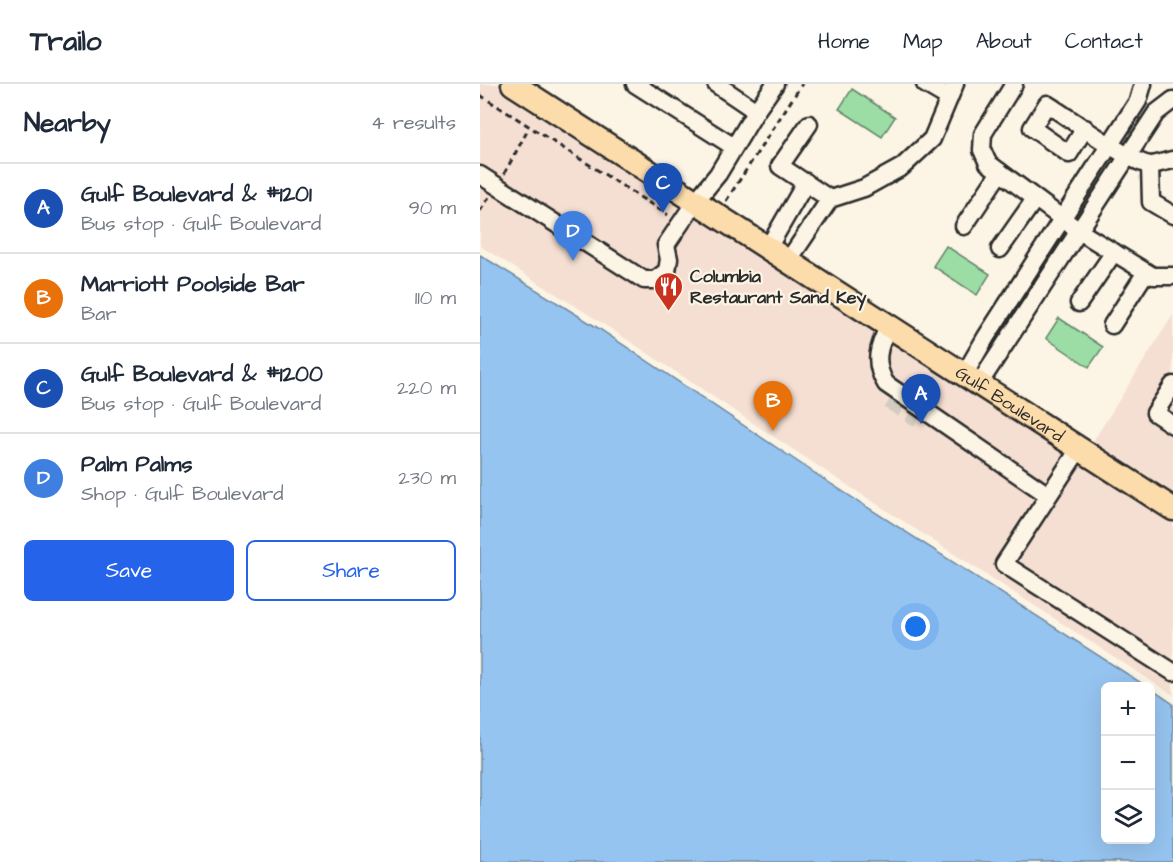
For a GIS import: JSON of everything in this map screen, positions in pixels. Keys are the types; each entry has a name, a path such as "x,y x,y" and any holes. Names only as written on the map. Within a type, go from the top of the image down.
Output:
{"main road":[{"name":"Gulf Boulevard","path":"513,84 538,91 696,202 1173,509"}],"lane":[{"path":"635,84 734,147"},
{"path":"716,84 756,111"},
{"path":"480,175 645,280 655,280 667,271 669,259 666,244 718,174 775,84"},
{"path":"788,261 830,199 864,188 902,167 932,139 952,91 924,84"},
{"path":"1014,84 983,134 982,150 988,163 1078,231 1153,276 1173,276"},
{"path":"972,380 1005,308 1138,101 1143,84"},
{"path":"972,380 1021,320 1156,112 1173,100"},
{"path":"1138,101 1156,112"},
{"path":"809,124 780,166 830,199"},
{"path":"1085,128 1127,156 1150,165 1173,160"},
{"path":"1150,165 1151,202 1173,215"},
{"path":"964,225 1000,172"},
{"path":"768,248 806,182"},
{"path":"1000,249 1035,199"},
{"path":"1079,303 1114,252"},
{"path":"1112,325 1146,272"},
{"path":"1028,273 1044,284"},
{"path":"1005,308 1021,320"},
{"path":"889,326 878,350 880,370 886,384 889,401"},
{"path":"886,384 925,418 1048,495"},
{"path":"1173,385 1155,413 1173,424"},
{"path":"1079,449 1004,564 1173,672"}],"path":[{"path":"717,215 802,84"},
{"path":"480,95 669,215"},
{"path":"501,179 529,128"}],"shaded area":[{"path":"480,84 498,84 1173,519 1173,695 830,474 602,323 480,246"},
{"path":"1173,315 1173,500 1090,446"}],"green space":[{"path":"852,89 895,117 882,137 839,109"},
{"path":"946,246 990,274 977,295 933,266"},
{"path":"1059,318 1103,347 1089,367 1046,338"}],"water":[{"path":"480,255 598,328 825,480 1140,682 1101,682 1101,844 1155,844 1155,692 1173,704 1173,862 480,862"}],"tunnel":[{"path":"889,401 918,420"}],"place":[{"name":"Gulf Boulevard & #1200","path":"663,213"},
{"name":"Palm Palms","path":"573,261"},
{"name":"Columbia Restaurant Sand Key","path":"669,312"},
{"name":"Gulf Boulevard & #1201","path":"921,424"},
{"name":"Marriott Poolside Bar","path":"773,431"}]}
